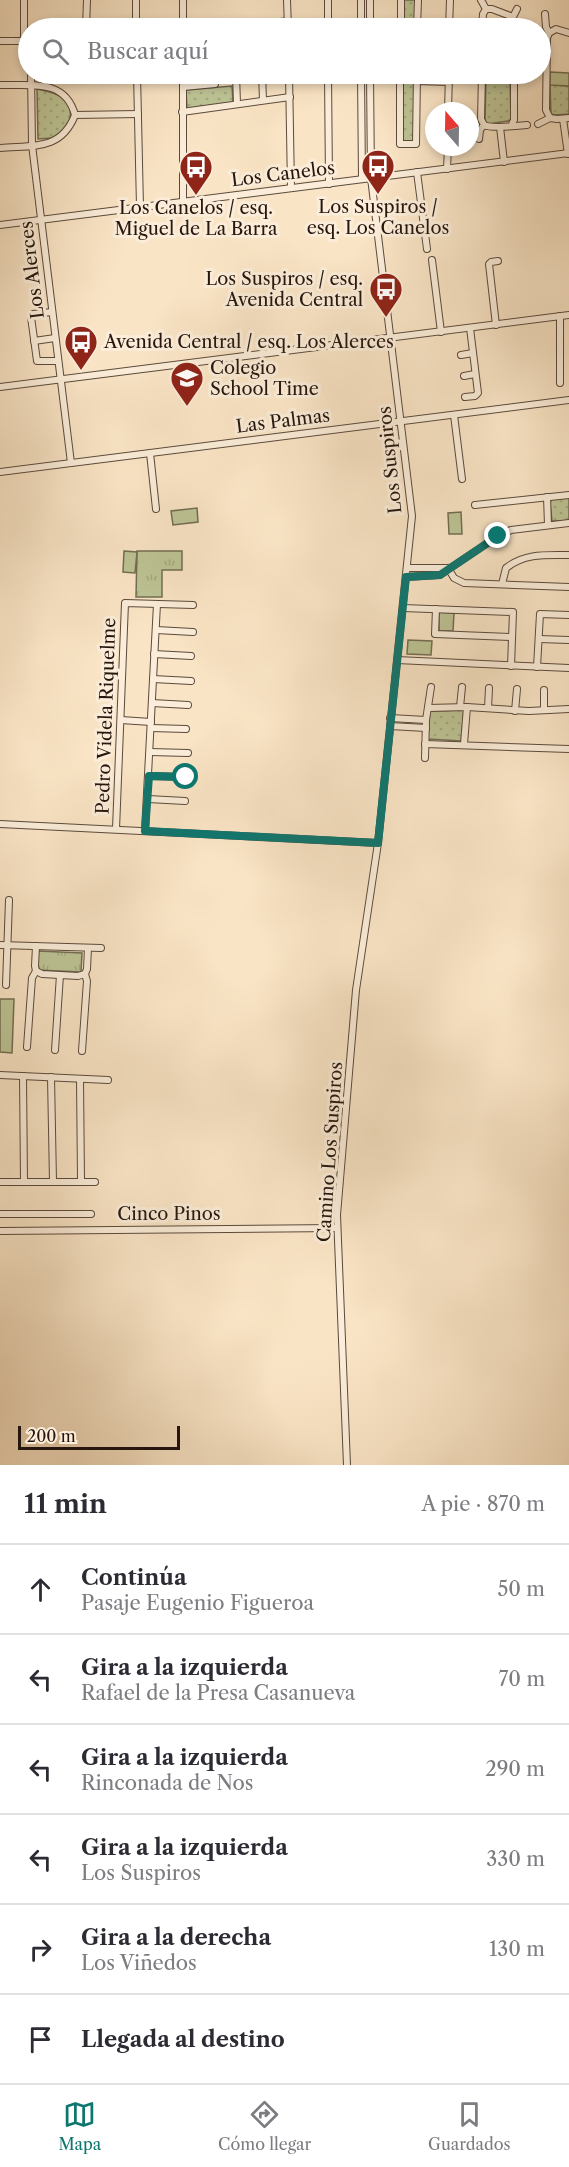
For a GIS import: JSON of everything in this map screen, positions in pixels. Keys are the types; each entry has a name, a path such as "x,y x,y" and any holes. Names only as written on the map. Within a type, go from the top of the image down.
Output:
{"street":[{"path":"24,0 25,18"},
{"path":"86,18 87,0"},
{"path":"136,0 136,18"},
{"path":"183,0 183,18"},
{"path":"287,0 288,18"},
{"path":"328,0 328,18"},
{"path":"361,0 361,18"},
{"path":"370,0 370,18"},
{"path":"401,0 401,18"},
{"path":"417,18 418,0"},
{"path":"449,18 450,0"},
{"path":"481,0 486,9"},
{"path":"486,9 513,17 517,9"},
{"path":"483,18 486,9"},
{"path":"545,14 545,18"},
{"path":"551,32 556,29 569,33"},
{"path":"0,41 18,41"},
{"path":"137,84 140,207"},
{"path":"183,202 183,87 215,84"},
{"path":"236,84 237,104"},
{"path":"262,84 263,100"},
{"path":"289,84 291,188"},
{"path":"328,84 329,184"},
{"path":"361,84 362,179"},
{"name":"Los Suspiros","path":"369,84 370,178 412,506 378,843"},
{"path":"400,84 400,144 416,144 417,84"},
{"path":"448,84 448,102"},
{"path":"482,84 484,125 490,128 512,124 526,125"},
{"path":"512,124 514,84"},
{"path":"546,84 546,110 550,118"},
{"path":"0,86 55,88 66,96 75,115 68,129 58,139 32,145 0,148"},
{"name":"Los Alerces","path":"31,86 32,145 71,463"},
{"path":"182,112 290,97"},
{"path":"75,115 138,114"},
{"path":"538,124 550,118 566,118 568,153"},
{"path":"479,139 480,130 484,125"},
{"path":"500,127 504,162"},
{"name":"Los Canelos","path":"0,225 568,153"},
{"path":"447,169 448,156"},
{"path":"417,172 427,249"},
{"path":"432,261 441,332"},
{"path":"496,325 489,264 498,261"},
{"path":"52,312 31,315 34,341 37,362 58,361"},
{"path":"0,387 569,315"},
{"path":"560,316 560,383"},
{"path":"465,397 478,394 470,328"},
{"path":"34,341 55,338"},
{"path":"461,355 473,353"},
{"path":"464,376 476,375"},
{"name":"Las Palmas","path":"0,472 569,400"},
{"path":"454,415 462,479"},
{"path":"150,453 156,509"},
{"path":"475,505 569,495"},
{"path":"547,497 548,525"},
{"path":"406,577 435,577 502,534 520,528 569,523"},
{"path":"502,584 506,568 525,558 535,555 569,555"},
{"path":"407,568 448,568"},
{"path":"448,568 458,582 569,587"},
{"name":"Pedro Videla Riquelme","path":"116,830 125,603 157,604"},
{"path":"145,831 157,604 193,605"},
{"path":"403,608 513,612 511,666"},
{"path":"436,609 435,634 512,637"},
{"path":"537,667 540,614 569,615"},
{"path":"156,630 193,632"},
{"path":"539,639 569,640"},
{"path":"154,654 191,656"},
{"path":"397,660 569,668"},
{"path":"153,679 191,681"},
{"path":"425,758 426,720 431,687"},
{"path":"462,687 464,744"},
{"path":"488,708 489,688"},
{"path":"515,711 517,689"},
{"path":"544,690 544,710"},
{"path":"152,703 188,705"},
{"path":"428,708 463,707 515,711 569,709"},
{"path":"390,718 426,720"},
{"path":"121,720 186,729"},
{"path":"390,726 426,728"},
{"path":"426,744 568,748"},
{"path":"150,752 188,753"},
{"path":"149,776 186,777"},
{"path":"147,800 185,801"},
{"path":"0,824 378,843"},
{"name":"Camino Los Suspiros","path":"347,1465 337,1228 338,1203 356,990 378,843"},
{"path":"6,985 9,900"},
{"path":"0,945 101,948"},
{"path":"27,1047 32,978 36,971 36,946"},
{"path":"82,1050 88,948"},
{"path":"36,971 40,974 78,976 85,974"},
{"path":"55,1050 60,975"},
{"path":"0,1075 108,1080"},
{"path":"23,1076 24,1182"},
{"path":"51,1077 53,1182"},
{"path":"80,1079 81,1182"},
{"path":"0,1182 95,1182"},
{"name":"Cinco Pinos","path":"0,1214 91,1214"},
{"name":"Cinco Pinos","path":"0,1231 337,1228"}],"green space":[{"path":"402,0 415,0 415,18 402,18"},
{"path":"551,72 569,73 569,86 550,85"},
{"path":"402,84 415,84 415,141 404,143 401,139"},
{"path":"486,84 510,84 511,119 488,124 485,121"},
{"path":"550,85 569,86 569,114 551,114"},
{"path":"232,86 233,103 187,109 186,90"},
{"path":"37,89 53,93 64,99 70,110 68,127 53,138 38,139"},
{"path":"569,497 569,521 552,521 550,503 552,498"},
{"path":"197,508 198,522 173,525 171,511"},
{"path":"461,512 462,534 449,534 448,513"},
{"path":"124,551 137,552 135,573 123,572"},
{"path":"137,551 182,551 182,570 162,570 162,597 136,597"},
{"path":"439,612 454,613 453,631 439,631"},
{"path":"408,640 432,641 431,655 407,654"},
{"path":"464,710 461,741 428,739 431,711"},
{"path":"38,951 82,953 81,972 37,970"},
{"path":"0,999 14,999 12,1053 0,1052"}],"place":[{"name":"Los Suspiros / esq. Los Canelos","path":"378,195"},
{"name":"Los Canelos / esq. Miguel de La Barra","path":"196,196"},
{"name":"Los Suspiros / esq. Avenida Central","path":"386,318"},
{"name":"Avenida Central / esq. Los Alerces","path":"81,371"},
{"name":"Colegio School Time","path":"187,407"}],"route":[{"path":"186,777 149,776 145,831 378,843 406,577 440,575 498,536"}]}
